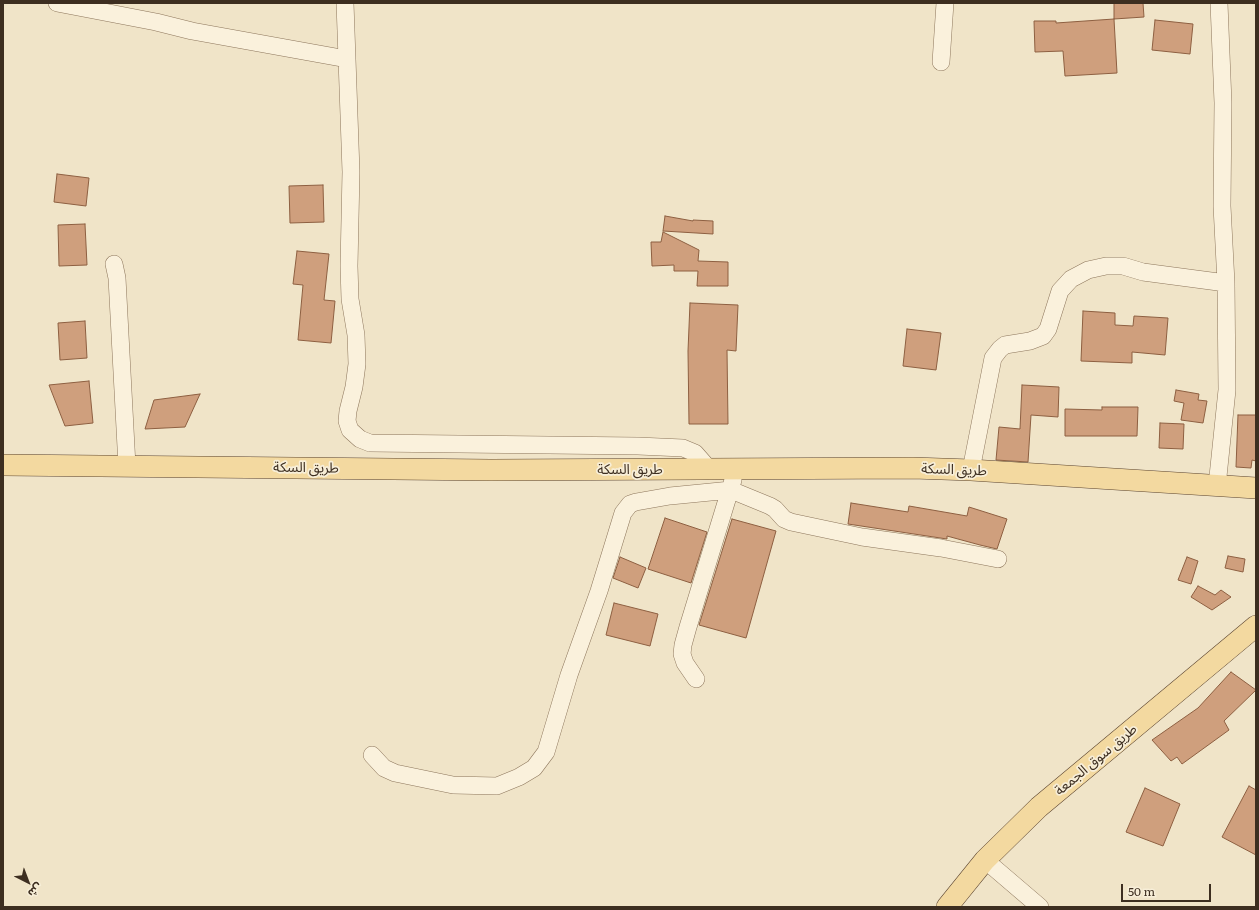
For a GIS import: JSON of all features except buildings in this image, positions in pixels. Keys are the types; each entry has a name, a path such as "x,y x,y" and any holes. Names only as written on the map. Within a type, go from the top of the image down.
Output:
{"main road":[{"name":"طريق السكة","path":"3,465 484,470 736,468 971,470 1256,488"},
{"name":"طريق سوق الجمعة","path":"947,907 985,860 1039,807 1256,626"}],"street":[{"path":"57,3 105,8 192,31 347,59"},
{"path":"344,3 351,172 350,299 356,335 357,364 354,387 348,411 347,421 350,430 360,439 370,443 638,446 683,448 695,453 709,469"},
{"path":"941,62 945,3"},
{"path":"1217,486 1227,390 1226,283 1222,206 1223,103 1219,3"},
{"path":"114,264 117,278 127,466"},
{"path":"971,470 993,358 1005,345 1030,341 1043,336 1048,329 1060,291 1071,278 1088,270 1106,266 1124,266 1143,272 1226,283"},
{"path":"696,679 682,654 688,627 731,490 736,468"},
{"path":"372,755 384,768 395,773 453,785 497,786 519,777 534,768 546,752 569,675 599,591 623,513 630,504 636,502 670,496 731,490 770,506 775,509 784,519 791,522 862,537 941,548 998,559"},
{"path":"985,860 1040,907"}]}
